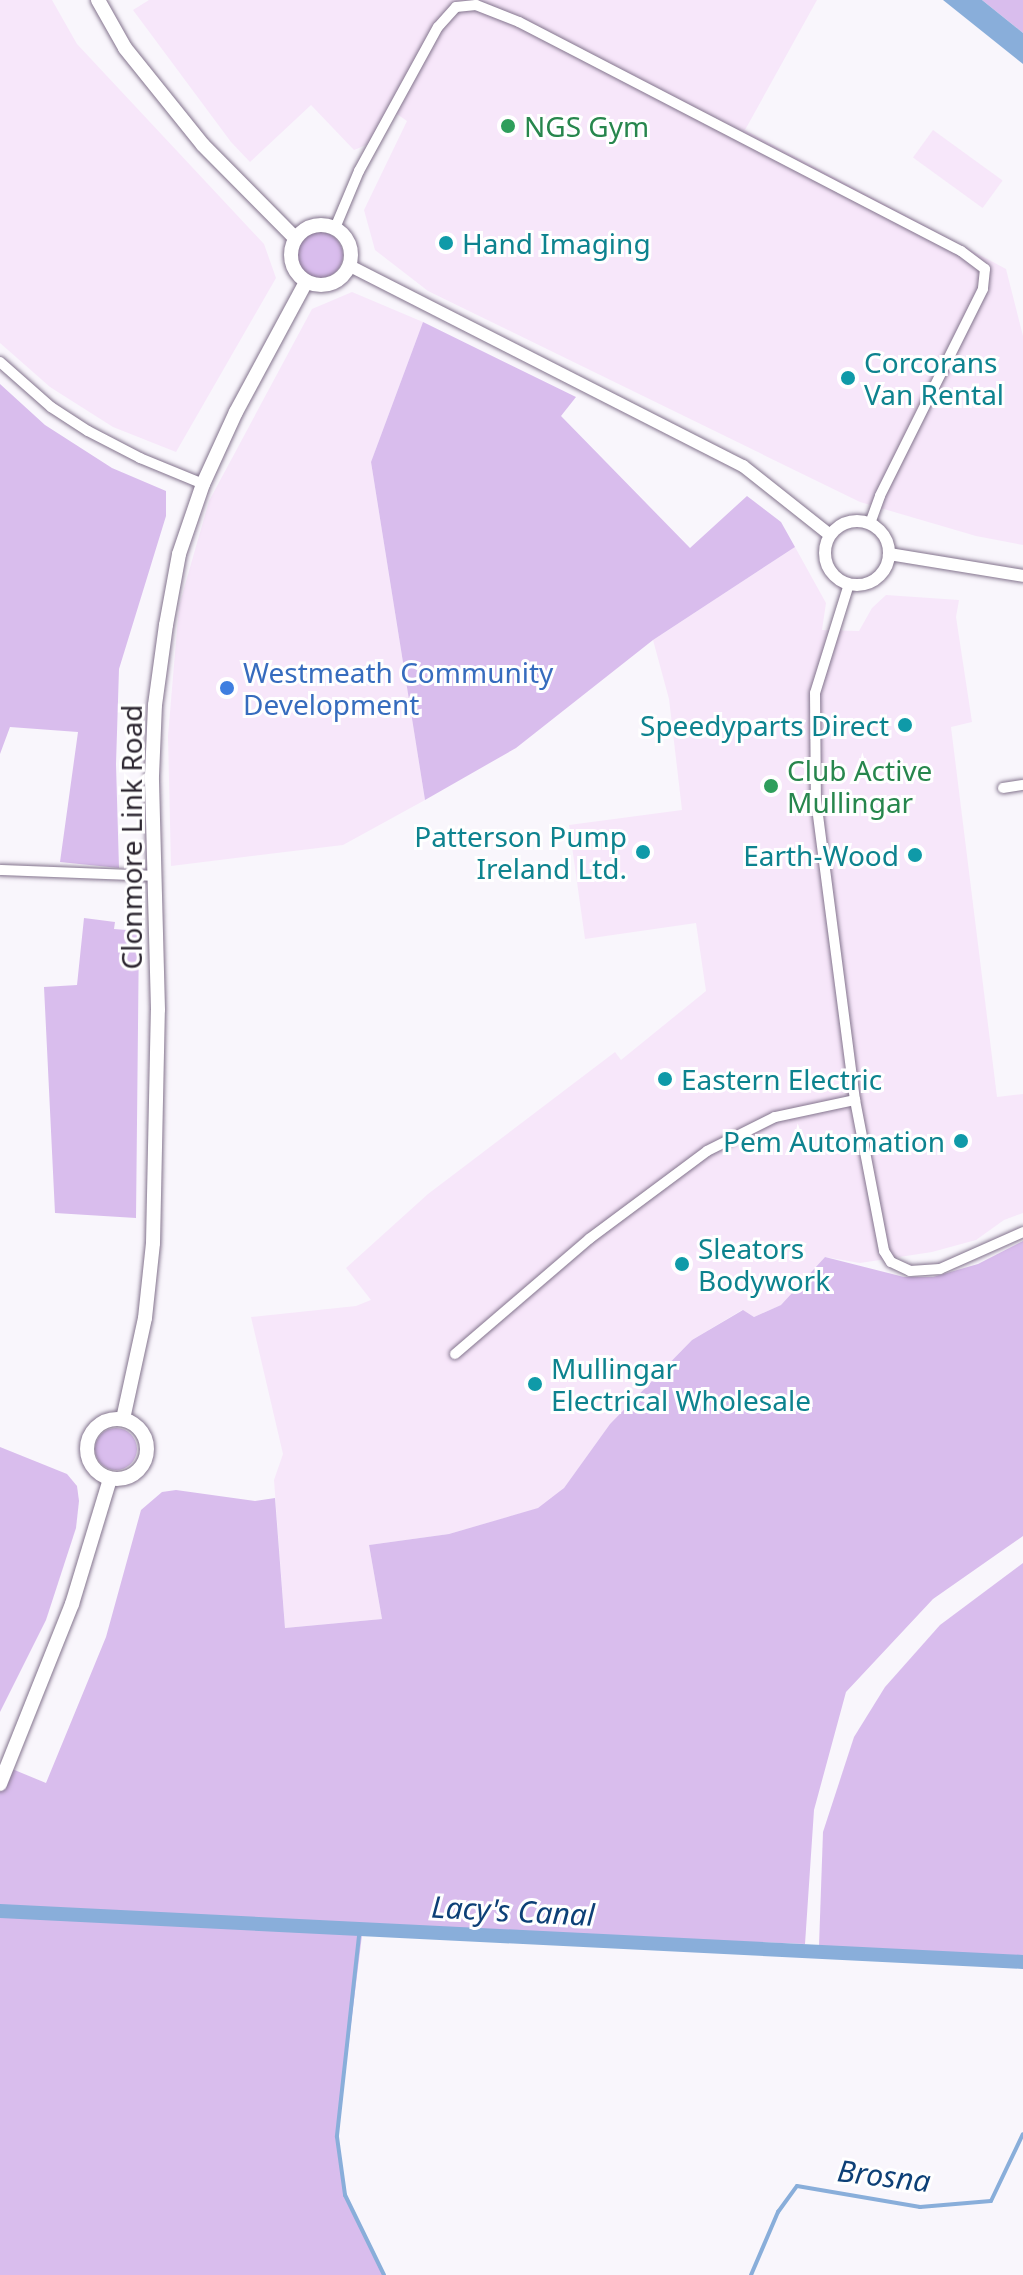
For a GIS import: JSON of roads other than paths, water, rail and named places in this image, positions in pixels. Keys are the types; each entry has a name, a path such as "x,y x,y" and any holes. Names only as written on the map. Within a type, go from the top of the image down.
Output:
{"main road":[{"path":"98,0 125,48 203,145 295,238"},
{"path":"318,224 335,228 351,248 350,266 336,282 316,285 306,282 292,267 291,247 295,238 318,224"},
{"name":"Clonmore Link Road","path":"123,1419 145,1318 153,1243 158,1010 152,776 157,691 179,554 203,484 236,412 306,282"},
{"path":"113,1419 123,1419 139,1428 147,1445 147,1455 138,1472 129,1478 110,1479 94,1470 87,1445 95,1427 113,1419"},
{"path":"0,1784 72,1604 110,1479"}],"street":[{"path":"335,228 359,171 438,27 456,7 476,5 519,22 961,251 985,269 983,289 880,496 870,523"},
{"path":"350,266 743,466 830,535"},
{"path":"0,362 51,407 88,431 140,458 203,484"},
{"path":"852,521 870,523 884,536 889,554 887,564 868,583 849,584 840,580 827,564 826,544 830,535 852,521"},
{"path":"889,554 1023,576"},
{"path":"849,584 815,693 816,800 855,1100 884,1251 891,1262 910,1271 940,1269 1023,1232"},
{"path":"1003,788 1023,785"},
{"path":"0,870 153,876"},
{"path":"455,1354 589,1239 707,1151 775,1117 855,1100"}],"water":[{"path":"943,0 982,0 1023,33 1023,64"}],"waterway":[{"name":"Lacy's Canal","path":"0,1911 1023,1962"},
{"path":"360,1927 337,2137 345,2195 384,2275"},
{"name":"Brosna","path":"751,2275 778,2212 797,2186 920,2207 991,2201 1023,2134"}],"place":[{"name":"NGS Gym","path":"508,126"},
{"name":"Hand Imaging","path":"446,243"},
{"name":"Corcorans Van Rental","path":"848,378"},
{"name":"Westmeath Community Development","path":"227,688"},
{"name":"Speedyparts Direct","path":"905,725"},
{"name":"Club Active Mullingar","path":"771,786"},
{"name":"Patterson Pump Ireland Ltd.","path":"643,852"},
{"name":"Earth-Wood","path":"915,855"},
{"name":"Eastern Electric","path":"665,1079"},
{"name":"Pem Automation","path":"961,1141"},
{"name":"Sleators Bodywork","path":"682,1264"},
{"name":"Mullingar Electrical Wholesale","path":"535,1384"}]}
